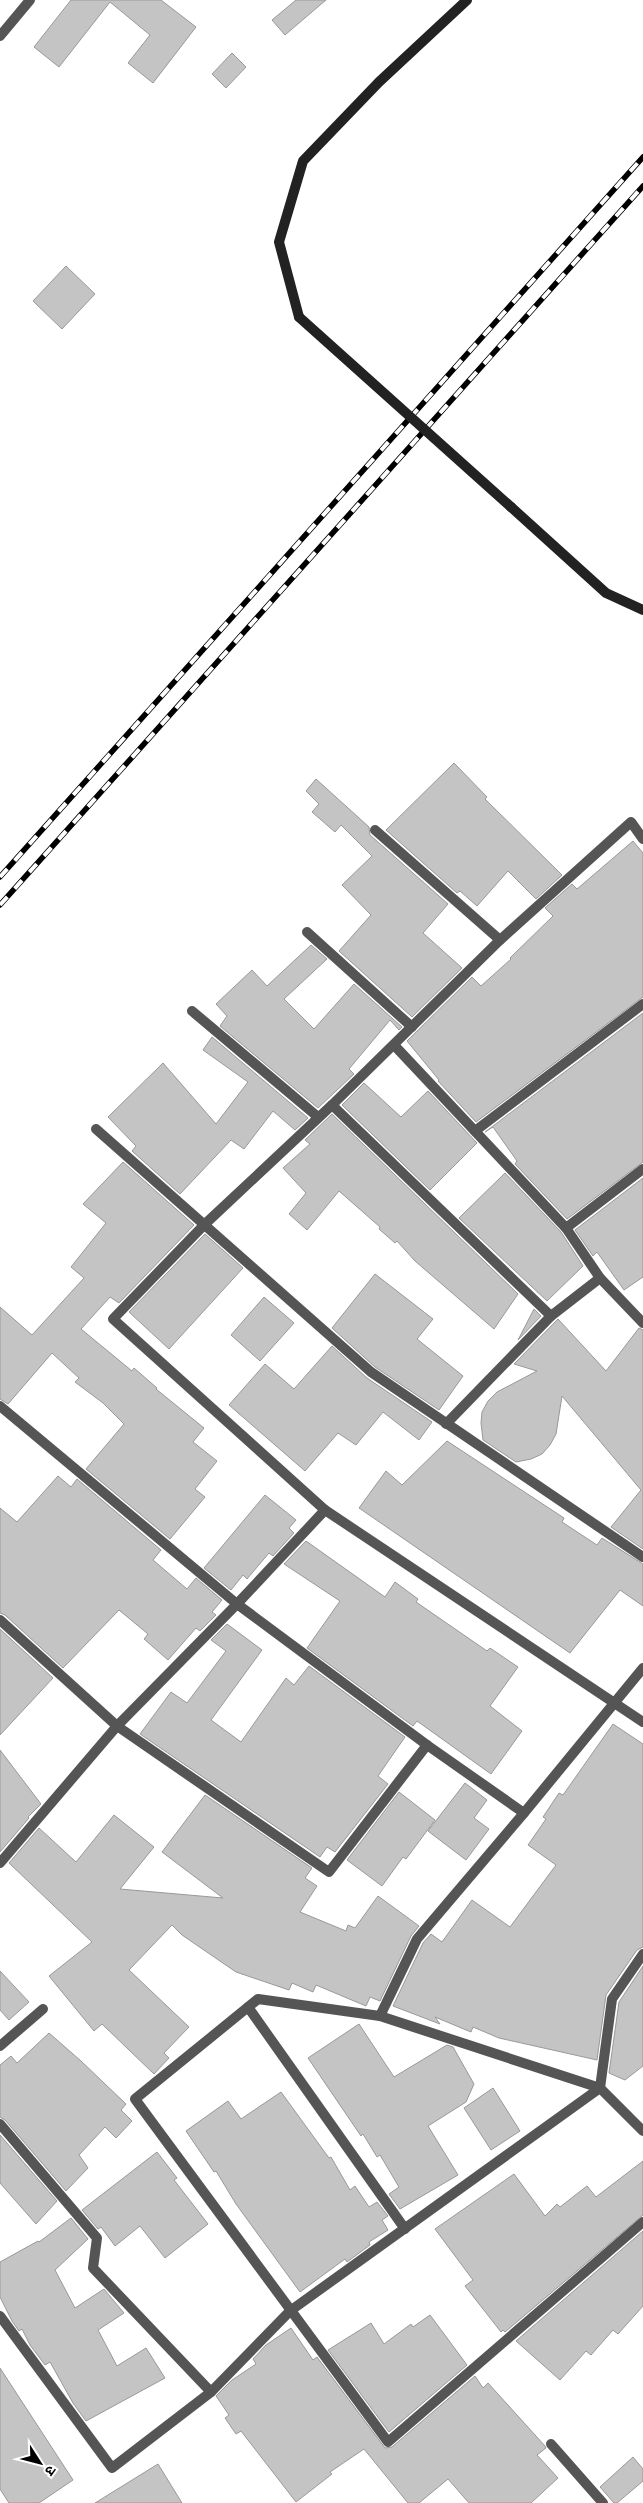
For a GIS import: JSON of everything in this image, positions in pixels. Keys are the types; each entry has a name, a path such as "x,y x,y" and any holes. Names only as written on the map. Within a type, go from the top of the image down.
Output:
{"main road":[{"path":"467,0 379,82 303,161 279,242 299,317 606,593 643,610"}],"street":[{"path":"0,36 30,0"},
{"path":"643,839 631,822 500,940 332,1105 204,1225 113,1319 325,1510 643,1722"},
{"path":"375,830 500,940"},
{"path":"308,932 412,1027"},
{"path":"475,1131 643,1004"},
{"path":"192,1011 318,1117"},
{"path":"394,1045 566,1228 600,1278 643,1323"},
{"path":"332,1105 551,1316"},
{"path":"96,1129 371,1372 643,1557"},
{"path":"566,1228 643,1169"},
{"path":"446,1424 551,1316 600,1278"},
{"path":"0,1406 237,1604 524,1813"},
{"path":"0,1863 117,1726 237,1604 325,1510"},
{"path":"0,1620 117,1726 330,1872 427,1744"},
{"path":"380,2016 417,1939 616,1703 643,1668"},
{"path":"0,2316 112,2468 211,2392 290,2311 600,2088 612,1999 643,1954"},
{"path":"643,2131 600,2088 380,2016 258,1999 135,2099 388,2442 643,2222"},
{"path":"248,2007 405,2229"},
{"path":"0,2046 43,2009"},
{"path":"0,2124 97,2238 94,2268 211,2392"},
{"path":"551,2444 603,2503"}],"building":[{"path":"71,0 161,0 196,27 153,83 128,63 150,35 110,2 59,67 34,47"},
{"path":"296,0 326,0 285,35 272,20"},
{"path":"232,53 246,67 226,88 212,74"},
{"path":"66,266 95,294 62,329 33,301"},
{"path":"454,763 487,797 485,799 562,875 536,899 508,871 477,906 460,891 457,893 386,830"},
{"path":"316,779 369,827 370,835 448,904 423,933 462,968 412,1017 339,951 371,915 342,885 372,856 341,825 335,832 312,812 319,804 306,791"},
{"path":"633,841 643,853 643,997 476,1122 438,1081 407,1041 472,977 481,986 511,959 553,916 545,908 572,884 577,889"},
{"path":"311,945 327,959 284,999 314,1029 354,984 402,1027 399,1030 390,1020 349,1069 354,1074 318,1108 220,1026 227,1016 216,1004 252,970 267,986"},
{"path":"643,1013 643,1162 567,1219 515,1164 517,1161 493,1127 485,1132"},
{"path":"212,1037 308,1118 295,1130 273,1111 244,1149 231,1140 180,1194 132,1151 136,1146 108,1117 163,1063 216,1124 248,1082 203,1050"},
{"path":"364,1083 401,1117 428,1091 477,1143 430,1190 342,1105"},
{"path":"332,1114 518,1294 494,1329 415,1261 397,1241 395,1243 379,1229 380,1227 339,1191 307,1230 289,1214 306,1193 283,1168 310,1144 305,1140"},
{"path":"123,1162 194,1225 119,1303 110,1297 81,1329 132,1371 134,1368 156,1389 204,1428 193,1442 217,1461 195,1489 205,1497 170,1539 86,1469 124,1424 103,1403 75,1382 79,1378 52,1353 8,1404 0,1399 0,1307 32,1335 84,1278 71,1267 106,1223 83,1204"},
{"path":"505,1173 561,1232 583,1266 547,1301 459,1218"},
{"path":"643,1178 643,1277 624,1290 597,1252 593,1256 575,1230"},
{"path":"205,1234 243,1268 169,1349 129,1312"},
{"path":"375,1274 433,1319 417,1339 463,1376 439,1410 375,1367 332,1328"},
{"path":"264,1297 294,1323 260,1361 231,1335"},
{"path":"534,1309 541,1316 518,1340"},
{"path":"558,1319 606,1371 639,1328 643,1330 643,1549 611,1527 641,1490 562,1396 556,1434 542,1454 531,1459 516,1462 483,1440 482,1412 488,1401 497,1392 537,1371 514,1364"},
{"path":"332,1346 367,1378 432,1422 419,1440 383,1412 356,1445 338,1433 305,1471 229,1405 265,1364 294,1389"},
{"path":"447,1441 564,1518 562,1522 597,1545 602,1538 643,1564 643,1606 620,1590 570,1653 359,1508 386,1471 402,1485"},
{"path":"58,1476 71,1487 77,1479 161,1550 153,1560 187,1589 196,1578 222,1600 212,1612 216,1615 200,1631 196,1628 168,1660 144,1639 148,1634 119,1610 63,1668 5,1615 0,1613 0,1508 17,1522"},
{"path":"265,1495 296,1520 289,1528 294,1533 273,1556 269,1553 247,1579 243,1575 231,1590 204,1568"},
{"path":"306,1541 385,1597 395,1582 418,1599 416,1602 487,1651 490,1648 518,1667 490,1706 522,1731 491,1774 417,1721 413,1726 307,1648 340,1601 284,1564"},
{"path":"227,1624 262,1650 211,1720 241,1742 286,1678 294,1685 309,1666 405,1737 378,1776 388,1784 335,1852 327,1847 320,1857 140,1734 171,1692 187,1703 226,1651 211,1640"},
{"path":"0,1629 53,1678 0,1735"},
{"path":"613,1724 643,1744 643,1947 637,1950 606,1995 597,2060 499,2038 473,2027 471,2032 435,2017 440,2024 393,2006 423,1943 431,1934 442,1942 472,1900 510,1927 556,1865 528,1845 546,1819 543,1817 559,1793 563,1795"},
{"path":"0,1750 41,1804 0,1852"},
{"path":"465,1783 487,1800 474,1818 489,1829 466,1860 428,1831"},
{"path":"399,1792 435,1820 406,1859 403,1857 382,1886 347,1860"},
{"path":"205,1795 312,1868 305,1878 317,1886 300,1912 346,1931 348,1925 355,1928 378,1896 419,1926 411,1936 380,2001 370,1997 366,2006 316,1985 313,1992 292,1983 289,1990 236,1972 182,1935 172,1925 129,1970 189,2027 164,2053 169,2058 154,2074 102,2024 94,2031 49,1976 92,1942 9,1863 39,1828 76,1862 114,1815 154,1847 120,1889 223,1898 162,1852"},
{"path":"643,1966 643,2066 625,2080 609,2073 619,2002"},
{"path":"0,1971 29,2002 9,2020 0,2010"},
{"path":"359,2024 394,2077 447,2045 453,2047 474,2084 466,2102 428,2126 458,2175 400,2209 389,2194 399,2187 380,2155 377,2157 363,2134 361,2136 308,2058"},
{"path":"49,2033 126,2104 121,2110 132,2121 116,2138 105,2127 79,2155 88,2168 66,2191 5,2120 0,2117 0,2065 11,2056 17,2063"},
{"path":"493,2088 520,2131 491,2150 464,2108"},
{"path":"281,2092 329,2158 331,2157 350,2190 355,2186 369,2207 377,2202 388,2216 382,2220 388,2230 369,2242 370,2245 347,2262 345,2259 300,2292 186,2131 228,2101 241,2119"},
{"path":"0,2135 57,2201 36,2224 0,2183"},
{"path":"157,2152 177,2178 174,2180 208,2224 165,2258 140,2226 115,2246 101,2227 98,2229 82,2210"},
{"path":"643,2161 643,2215 505,2332 503,2330 501,2332 465,2286 473,2280 435,2229 514,2174 545,2216 557,2204 560,2207 587,2186 596,2197"},
{"path":"71,2218 88,2239 55,2270 75,2308 104,2289 124,2313 98,2330 117,2366 146,2348 165,2378 86,2421 73,2403 50,2362 45,2365 30,2345 22,2329 19,2331 12,2321 0,2297 0,2262 39,2242"},
{"path":"643,2231 643,2306 618,2334 613,2330 591,2355 586,2351 560,2380 516,2341"},
{"path":"430,2315 467,2365 389,2432 328,2350 371,2323 384,2344 411,2324 413,2327"},
{"path":"291,2328 313,2360 317,2357 385,2448 392,2447 475,2376 483,2388 488,2383 545,2446 546,2448 537,2455 558,2478 531,2503 469,2503 448,2479 419,2503 408,2503 364,2449 330,2472 332,2474 296,2502 241,2431 236,2434 225,2418 229,2415 216,2396 232,2380 256,2364 253,2359 266,2345"},
{"path":"0,2368 73,2480 39,2503 9,2503 0,2489"},
{"path":"633,2457 643,2469 643,2481 617,2503 614,2503 600,2487"},
{"path":"158,2464 182,2503 95,2503"}],"railway":[{"path":"0,877 643,157"},
{"path":"0,905 643,186"}]}
